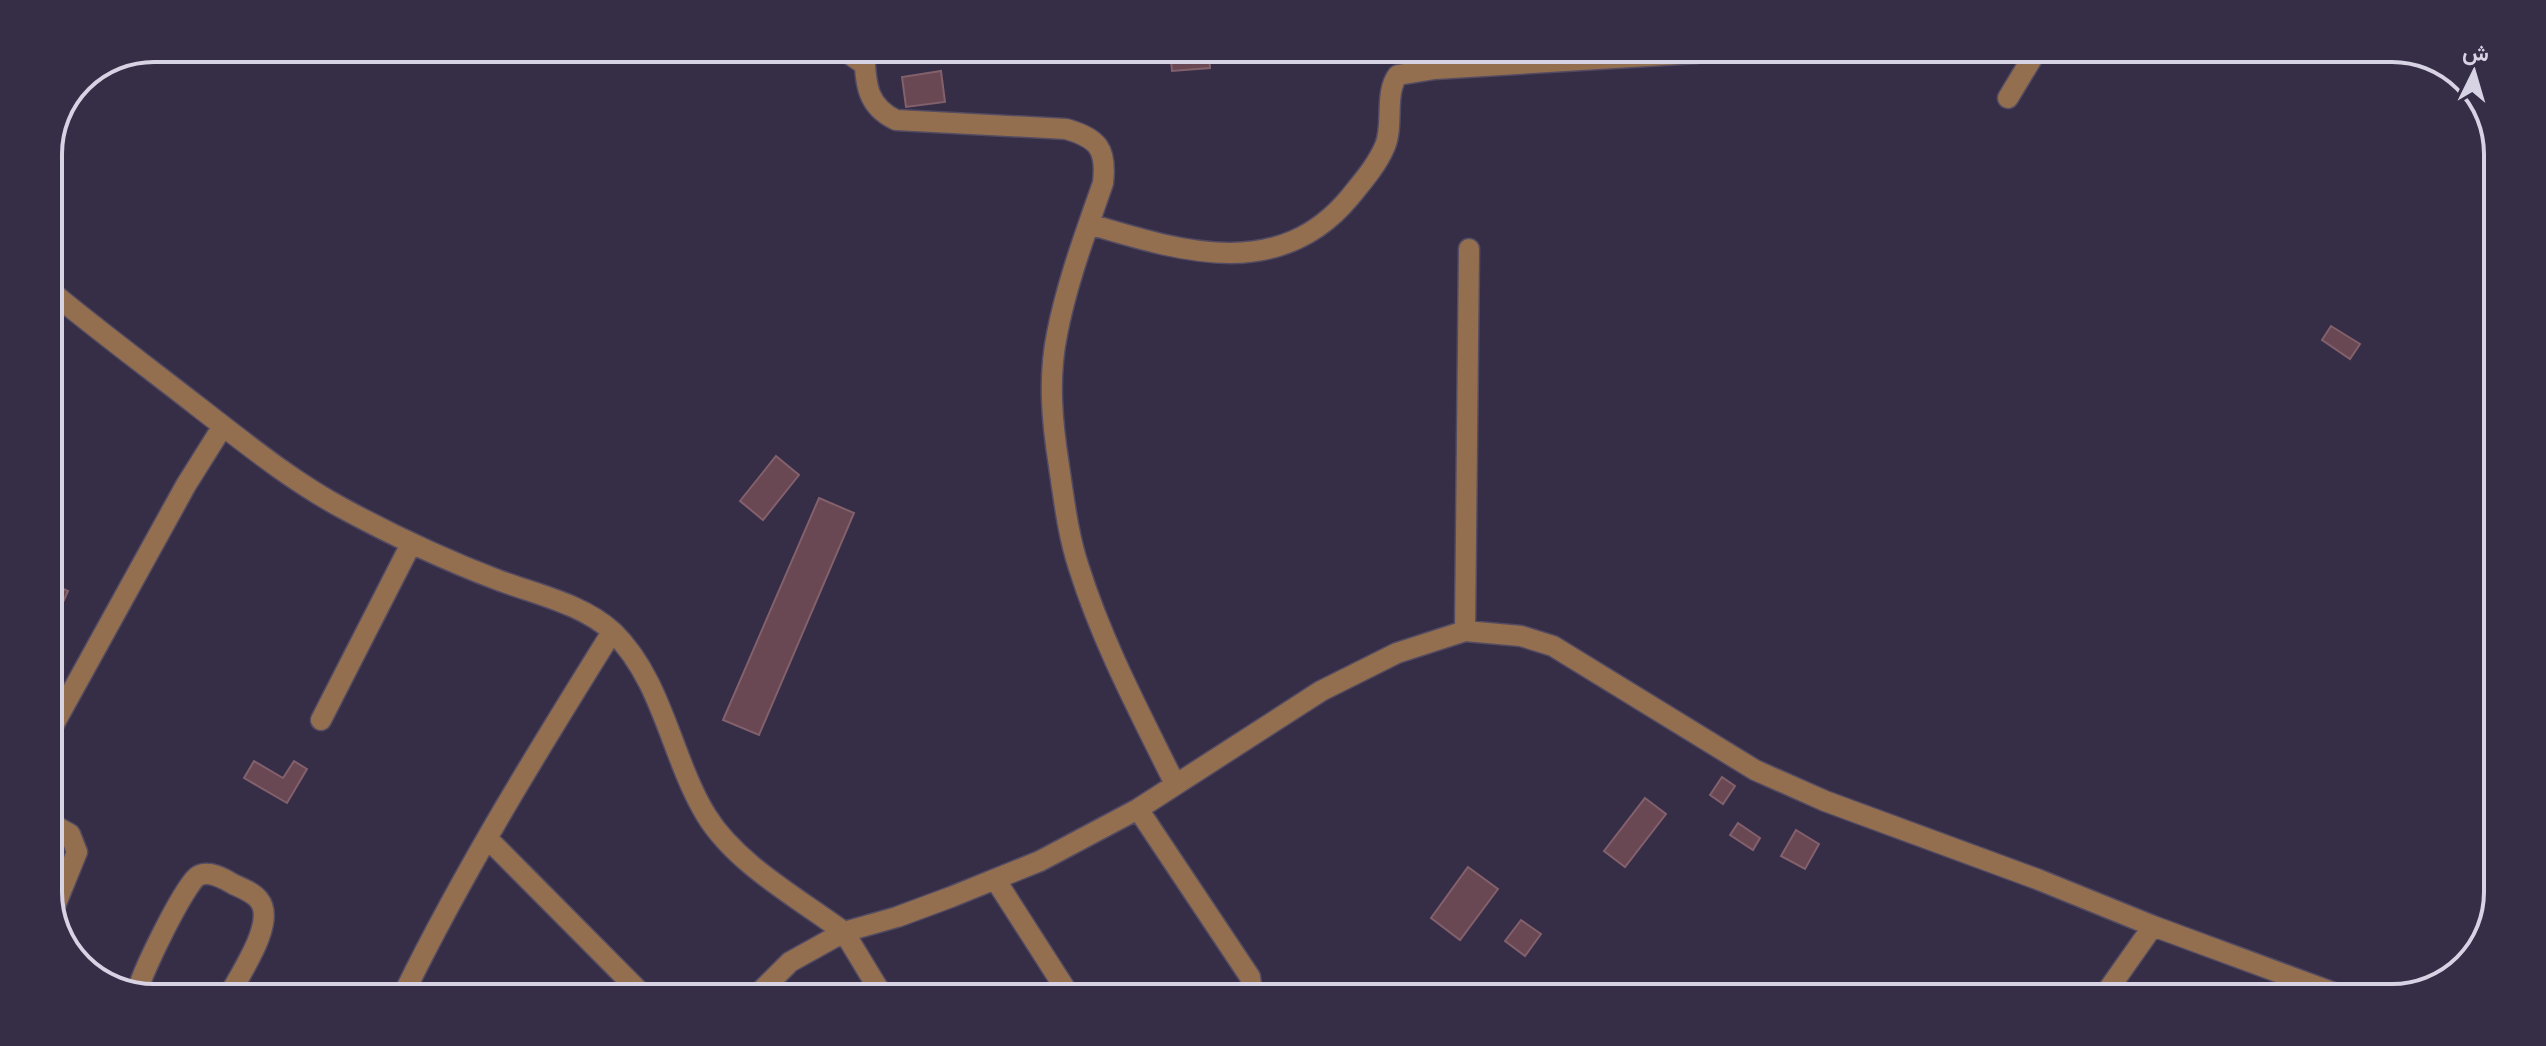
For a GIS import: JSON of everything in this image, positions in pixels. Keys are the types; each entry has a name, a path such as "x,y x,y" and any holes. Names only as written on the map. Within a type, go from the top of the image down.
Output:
{"street":[{"path":"866,62 873,102 879,111 896,120 1066,129 1086,135 1100,150 1105,163 1103,183 1056,334 1051,409 1066,513 1078,565 1097,621 1126,687 1175,784"},
{"path":"1089,224 1155,243 1204,252 1250,253 1282,245 1317,228 1342,207 1367,177 1386,145 1393,84 1398,75 1423,70 1552,62"},
{"path":"2008,98 2030,62"},
{"path":"1465,631 1469,249"},
{"path":"62,301 284,473 411,544 591,616 612,632 655,697 705,814 747,861 844,932 876,984"},
{"path":"62,710 186,485 223,426"},
{"path":"321,720 411,544"},
{"path":"768,984 790,962 844,932 897,917 1040,861 1138,809 1321,691 1397,653 1465,631 1521,636 1553,646 1755,770 1825,801 2310,984"},
{"path":"408,984 436,928 612,632"},
{"path":"1138,809 1250,977 1251,984"},
{"path":"62,830 70,834 77,852 62,889"},
{"path":"488,839 632,984"},
{"path":"141,983 187,888 195,877 206,874 221,877 256,896 265,912 264,926 235,984"},
{"path":"995,879 1062,984"},
{"path":"2112,984 2153,926"}],"building":[{"path":"1171,62 1210,62 1210,68 1172,71"},
{"path":"941,71 945,102 906,107 902,77"},
{"path":"2331,326 2360,344 2350,359 2322,340"},
{"path":"776,456 799,475 763,520 740,501"},
{"path":"819,498 854,513 759,735 723,720"},
{"path":"62,588 68,591 62,604"},
{"path":"254,761 283,778 294,761 307,769 287,803 244,778"},
{"path":"1722,777 1735,786 1723,804 1710,795"},
{"path":"1645,798 1666,814 1625,867 1604,851"},
{"path":"1738,823 1760,838 1753,850 1730,835"},
{"path":"1796,830 1819,844 1805,869 1781,856"},
{"path":"1468,867 1498,889 1460,940 1431,918"},
{"path":"1521,920 1541,934 1525,956 1505,941"}]}
